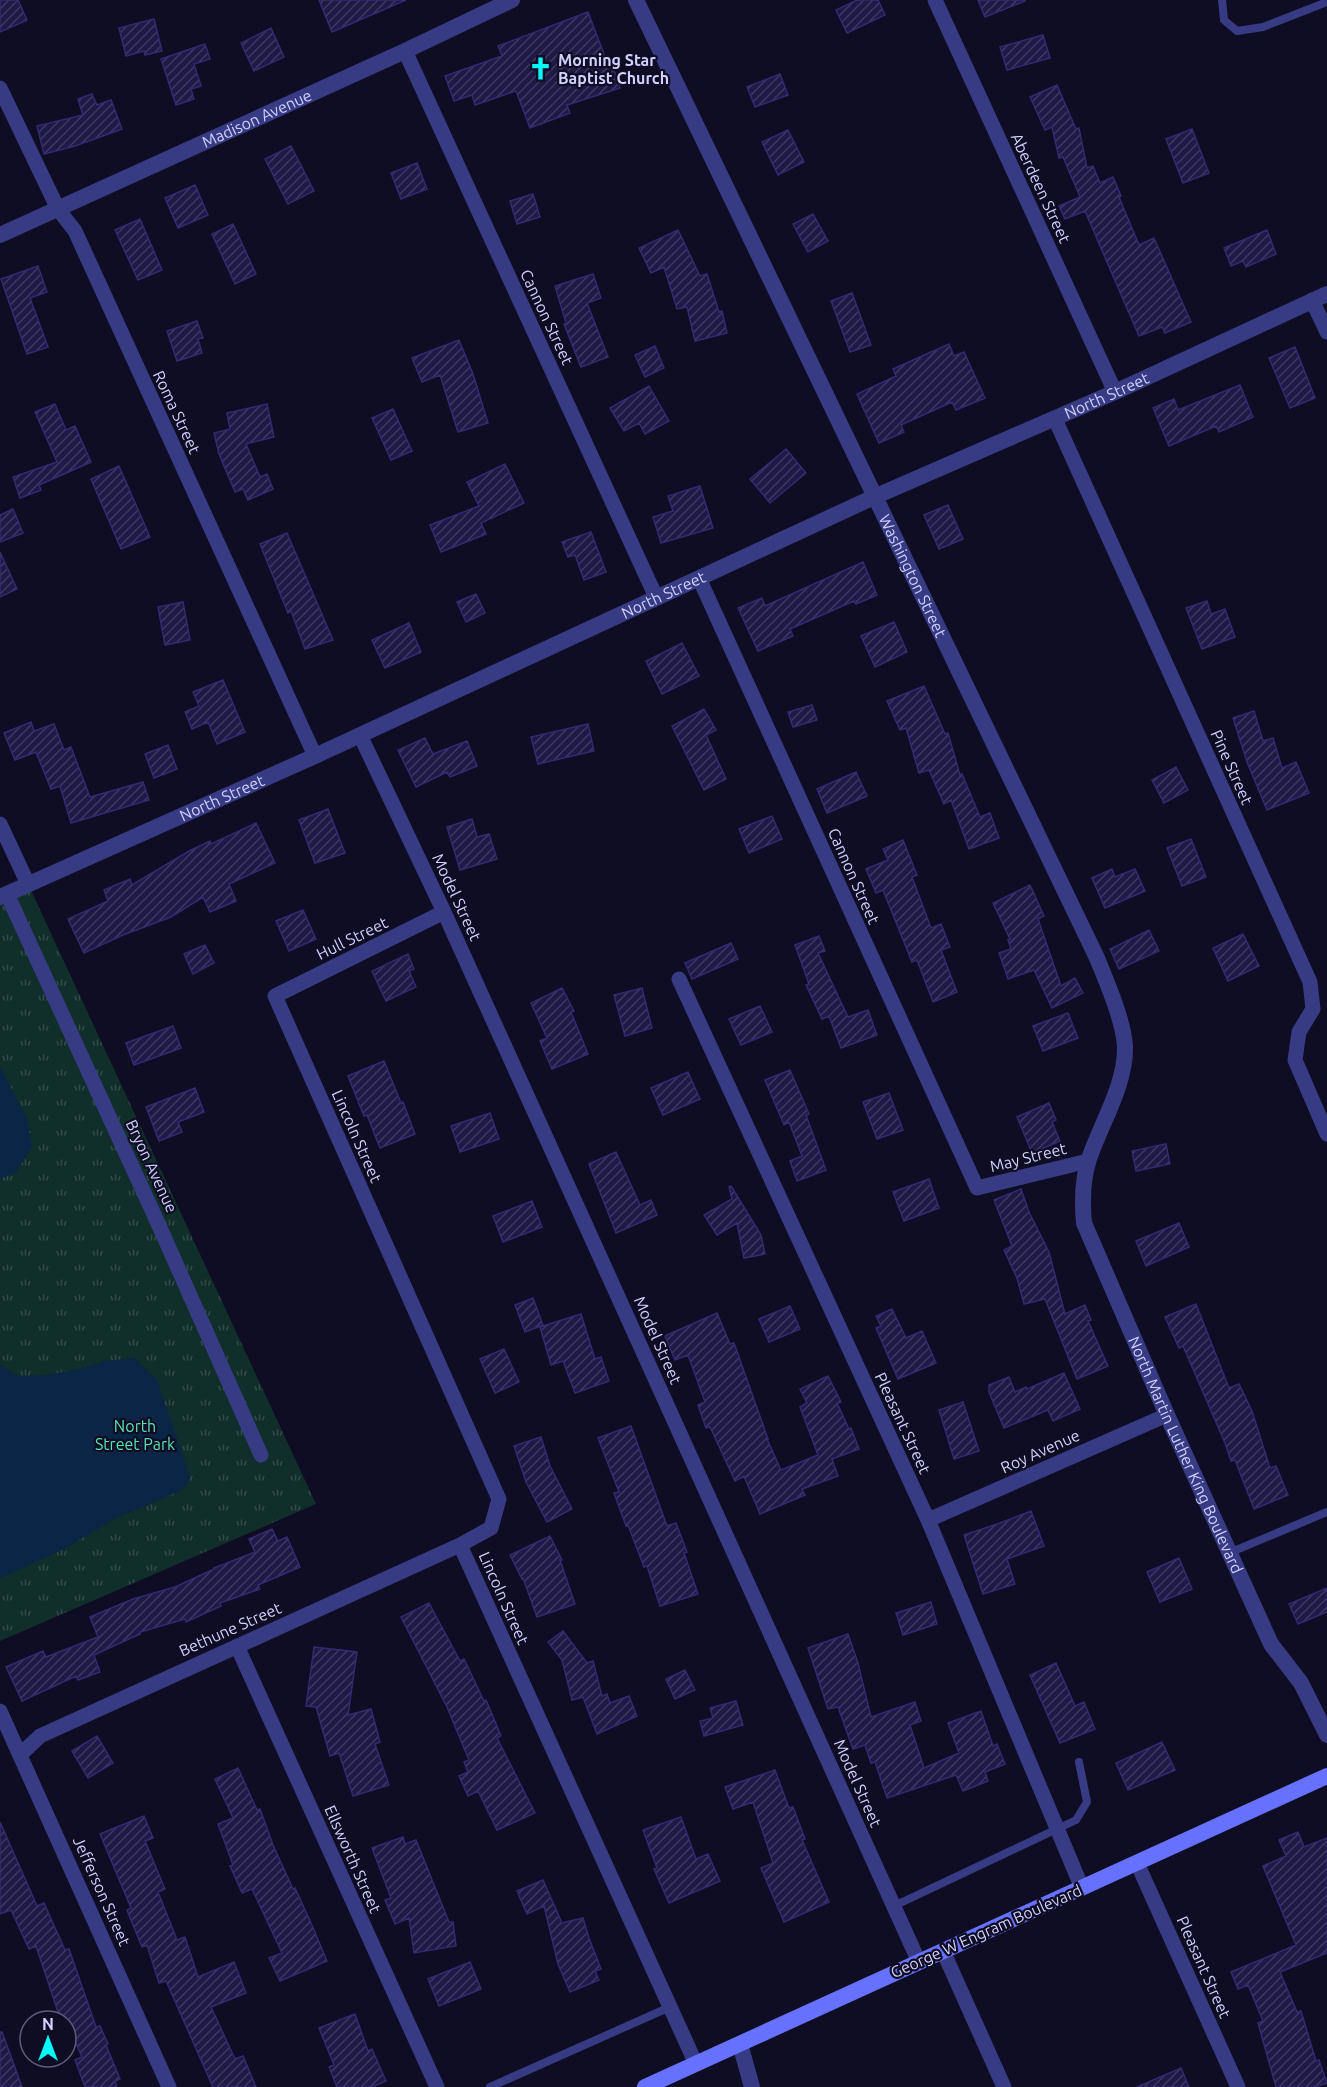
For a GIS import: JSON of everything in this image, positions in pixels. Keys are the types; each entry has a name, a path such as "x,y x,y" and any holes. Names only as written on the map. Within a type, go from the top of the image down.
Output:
{"main road":[{"name":"George W Engram Boulevard","path":"645,2087 1327,1776"}],"street":[{"name":"Madison Avenue","path":"0,235 512,0"},
{"name":"Washington Street","path":"636,0 1092,947 1115,1002 1125,1046 1119,1086 1088,1161"},
{"name":"Aberdeen Street","path":"935,0 1115,392"},
{"name":"Cannon Street","path":"405,51 656,597"},
{"name":"Roma Street","path":"0,88 58,209 75,231 315,756"},
{"name":"North Street","path":"3,896 315,756 874,497 1055,419 1320,297"},
{"path":"1320,297 1327,332"},
{"name":"Pine Street","path":"1055,419 1310,982 1313,1009 1299,1032 1295,1060 1327,1134"},
{"name":"Cannon Street","path":"699,578 976,1188"},
{"name":"Model Street","path":"360,735 444,912 919,1962"},
{"path":"0,824 28,885"},
{"name":"Bryon Avenue","path":"3,896 157,1221 261,1455"},
{"name":"Hull Street","path":"275,996 444,912"},
{"name":"Pleasant Street","path":"680,979 928,1520 1082,1888"},
{"name":"Lincoln Street","path":"275,996 499,1499 491,1528 460,1545 696,2064"},
{"name":"May Street","path":"976,1188 1088,1161"},
{"name":"North Martin Luther King Boulevard","path":"1088,1161 1082,1194 1084,1223 1167,1415 1271,1644 1301,1683 1327,1735"},
{"name":"Roy Avenue","path":"928,1520 1167,1415"},
{"name":"Bethune Street","path":"21,1754 40,1736 460,1545"},
{"name":"Ellsworth Street","path":"237,1646 437,2087"},
{"name":"Jefferson Street","path":"0,1711 169,2087"},
{"name":"Pleasant Street","path":"1137,1863 1238,2087"},
{"path":"943,1951 1004,2087"},
{"path":"740,2044 752,2087"}],"lane":[{"path":"1222,0 1224,20 1237,31 1263,27 1327,2"},
{"path":"1229,1553 1327,1512"},
{"path":"894,1906 1076,1820 1087,1802 1079,1762"},
{"path":"490,2087 670,2007"}],"green space":[{"name":"North Street Park","path":"28,884 316,1504 0,1641 0,897"}],"water":[{"path":"0,1067 27,1119 32,1146 16,1172 0,1179"},
{"path":"135,1358 157,1380 190,1478 182,1490 114,1519 66,1548 0,1578 0,1365 18,1376 46,1375 82,1369 104,1361"}],"building":[{"path":"0,0 18,0 27,20 0,32"},
{"path":"319,0 406,0 332,32"},
{"path":"857,0 878,0 885,15 847,33 836,10"},
{"path":"978,0 1025,0 1025,1 985,17"},
{"path":"588,12 607,62 611,61 620,88 567,105 570,113 530,128 516,91 475,105 472,95 454,101 445,76 502,56 498,46"},
{"path":"154,19 162,51 145,55 144,51 126,56 119,28"},
{"path":"271,28 284,57 254,71 241,43"},
{"path":"1043,35 1050,58 1007,70 1000,47"},
{"path":"205,44 210,59 194,64 201,86 191,89 194,99 176,105 161,59"},
{"path":"780,74 788,95 755,107 747,87"},
{"path":"1057,85 1076,129 1079,128 1087,168 1093,166 1100,183 1113,177 1139,245 1154,238 1191,322 1165,333 1162,327 1139,336 1085,211 1065,219 1059,206 1080,197 1063,157 1059,158 1052,127 1045,130 1030,97"},
{"path":"92,94 97,105 111,100 122,129 75,146 44,154 37,126 83,115 78,99"},
{"path":"1192,129 1209,173 1183,183 1166,139"},
{"path":"788,130 804,162 778,175 762,142"},
{"path":"291,146 314,191 288,204 265,159"},
{"path":"417,163 427,189 401,199 391,173"},
{"path":"195,185 208,215 178,228 165,198"},
{"path":"533,194 540,217 517,224 510,201"},
{"path":"813,214 828,241 808,252 793,224"},
{"path":"140,219 162,270 138,280 115,230"},
{"path":"233,224 256,274 235,284 212,234"},
{"path":"678,230 700,276 707,274 719,312 722,311 727,333 695,341 687,307 677,309 664,267 651,273 639,248"},
{"path":"1267,230 1276,254 1246,267 1243,261 1231,266 1224,248"},
{"path":"38,266 47,292 30,298 48,347 27,354 1,279"},
{"path":"593,274 601,298 587,303 608,357 581,367 564,324 566,323 555,286"},
{"path":"852,293 871,345 850,352 831,301"},
{"path":"197,321 203,338 198,339 202,353 177,361 167,331"},
{"path":"459,340 473,374 488,423 458,432 440,375 422,382 412,358"},
{"path":"949,344 954,356 964,352 985,398 956,410 952,402 901,425 904,432 879,443 857,394 896,376 893,369"},
{"path":"655,346 664,368 645,377 635,355"},
{"path":"1295,347 1315,398 1290,408 1269,358"},
{"path":"1240,385 1253,417 1219,432 1216,426 1169,446 1153,408 1174,399 1178,410"},
{"path":"649,386 669,421 645,434 639,423 624,431 610,408"},
{"path":"55,404 66,430 75,426 91,462 39,485 41,490 20,498 13,477 57,462 35,412"},
{"path":"267,404 274,437 246,444 260,477 267,474 273,489 248,500 243,489 235,492 219,454 214,433 230,429 227,413"},
{"path":"393,409 412,451 391,460 372,418"},
{"path":"786,449 806,473 770,503 750,479"},
{"path":"505,464 524,503 481,523 486,534 441,552 430,525 479,506 467,482"},
{"path":"119,466 150,537 121,549 91,479"},
{"path":"700,486 713,528 661,543 653,517 673,511 668,496"},
{"path":"948,505 963,539 939,549 924,515"},
{"path":"13,509 23,533 0,542 0,515"},
{"path":"591,532 606,572 584,580 575,555 568,557 562,542"},
{"path":"287,533 333,640 305,649 291,611 288,613 260,544"},
{"path":"0,552 17,589 0,597"},
{"path":"863,562 877,595 856,604 854,601 790,629 793,636 758,651 738,608 762,598 765,606"},
{"path":"476,594 485,613 466,622 457,602"},
{"path":"1207,601 1211,614 1225,609 1235,637 1202,649 1186,608"},
{"path":"183,602 190,640 165,645 158,607"},
{"path":"894,622 907,652 875,667 861,636"},
{"path":"409,623 421,652 385,668 372,640"},
{"path":"682,643 699,676 662,694 646,661"},
{"path":"223,680 245,732 217,744 208,722 192,729 185,712 199,706 193,692"},
{"path":"924,686 945,734 948,733 960,775 962,774 980,817 990,813 999,838 969,849 951,800 944,804 929,770 919,773 906,728 900,730 887,701"},
{"path":"812,705 817,720 793,727 788,712"},
{"path":"704,709 716,730 706,735 726,779 704,790 672,726"},
{"path":"1254,711 1263,741 1273,738 1282,768 1296,762 1309,793 1267,810 1247,762 1233,718"},
{"path":"31,722 34,731 54,724 64,750 71,747 90,797 143,782 149,800 71,823 60,786 51,789 36,752 15,760 4,733"},
{"path":"588,724 594,751 538,764 531,737"},
{"path":"425,738 433,754 467,741 477,766 450,777 447,772 416,787 398,750"},
{"path":"168,745 177,769 154,778 145,754"},
{"path":"1176,767 1188,790 1164,803 1152,780"},
{"path":"856,772 867,796 827,813 817,789"},
{"path":"328,809 345,853 315,863 299,820"},
{"path":"772,816 782,839 749,853 739,829"},
{"path":"472,819 477,837 489,834 497,859 460,870 447,827"},
{"path":"256,823 275,863 229,884 236,901 210,912 203,897 171,917 84,953 68,919 108,901 104,890 130,879 132,885 189,851 210,841 211,844"},
{"path":"1191,839 1206,877 1182,886 1167,848"},
{"path":"903,840 917,875 912,877 931,928 941,924 950,947 941,950 957,992 933,1002 917,960 912,962 883,890 876,893 866,869 888,860 883,849"},
{"path":"1112,869 1115,877 1135,869 1145,891 1105,908 1092,878"},
{"path":"1030,885 1044,916 1038,919 1061,986 1075,978 1083,993 1052,1008 1034,970 1008,979 999,953 1011,949 1008,940 1010,939 993,903"},
{"path":"303,910 316,939 289,951 276,921"},
{"path":"1149,930 1159,951 1119,969 1110,949"},
{"path":"1243,934 1259,966 1228,981 1213,948"},
{"path":"819,936 825,951 818,953 848,1017 868,1010 877,1035 841,1048 829,1016 822,1019 806,985 809,984 795,945"},
{"path":"731,943 738,959 692,979 685,963"},
{"path":"205,945 214,963 193,974 184,954"},
{"path":"408,954 414,969 409,971 416,987 386,1001 372,971"},
{"path":"562,988 574,1011 571,1012 588,1054 552,1069 540,1041 547,1038 531,1003"},
{"path":"642,988 652,1028 625,1036 614,995"},
{"path":"760,1006 772,1032 741,1045 729,1019"},
{"path":"1068,1013 1078,1038 1043,1051 1033,1026"},
{"path":"173,1026 181,1048 134,1065 126,1043"},
{"path":"384,1061 415,1134 380,1148 348,1076"},
{"path":"790,1070 809,1114 806,1115 826,1170 797,1181 790,1161 802,1156 789,1122 784,1125 765,1080"},
{"path":"688,1072 700,1099 663,1115 651,1088"},
{"path":"195,1088 204,1112 178,1122 182,1132 159,1141 146,1107"},
{"path":"889,1093 903,1130 877,1139 863,1102"},
{"path":"1049,1103 1056,1120 1052,1122 1060,1141 1032,1153 1017,1117"},
{"path":"490,1113 499,1139 460,1152 451,1126"},
{"path":"1166,1144 1170,1164 1136,1171 1132,1151"},
{"path":"616,1152 640,1205 651,1200 657,1215 616,1233 589,1164"},
{"path":"929,1179 939,1208 904,1221 893,1192"},
{"path":"731,1186 761,1235 765,1254 744,1258 737,1223 717,1235 704,1215 732,1199 729,1187"},
{"path":"1021,1189 1029,1212 1049,1252 1065,1314 1085,1305 1091,1320 1088,1321 1108,1366 1077,1379 1045,1299 1024,1304 1017,1278 1004,1250 1012,1246 994,1200"},
{"path":"532,1201 542,1227 503,1242 493,1216"},
{"path":"1179,1223 1189,1247 1146,1266 1136,1241"},
{"path":"533,1298 543,1325 525,1332 515,1305"},
{"path":"1196,1304 1229,1388 1239,1384 1252,1411 1270,1468 1276,1466 1288,1495 1254,1509 1235,1460 1231,1461 1183,1346 1179,1348 1165,1317"},
{"path":"790,1306 800,1329 769,1342 759,1319"},
{"path":"892,1309 906,1338 922,1331 936,1363 898,1379 876,1328 881,1326 876,1316"},
{"path":"717,1313 730,1344 734,1343 767,1439 781,1470 818,1455 800,1407 807,1403 800,1389 828,1376 841,1402 837,1403 849,1429 851,1428 859,1449 832,1459 838,1476 802,1489 805,1495 760,1514 744,1476 735,1481 710,1427 706,1428 698,1405 705,1402 688,1355 675,1360 665,1336"},
{"path":"581,1314 595,1359 601,1357 609,1381 575,1393 563,1361 551,1365 540,1327"},
{"path":"504,1349 519,1382 495,1393 480,1359"},
{"path":"1064,1373 1080,1409 1053,1421 1048,1410 1004,1428 989,1392 989,1385 1009,1377 1015,1392"},
{"path":"963,1402 979,1451 954,1459 939,1410"},
{"path":"631,1426 667,1526 676,1523 687,1552 684,1553 698,1594 660,1606 647,1566 644,1567 628,1525 626,1526 614,1493 619,1492 598,1438"},
{"path":"541,1437 550,1466 572,1509 547,1522 526,1482 514,1446"},
{"path":"1031,1511 1044,1546 1007,1559 1015,1584 983,1594 964,1535"},
{"path":"272,1529 278,1541 287,1537 300,1567 258,1585 260,1589 220,1603 221,1606 186,1622 185,1619 140,1632 94,1655 100,1672 78,1680 76,1676 22,1701 6,1667 43,1651 46,1657 98,1637 90,1617 133,1599 175,1587 255,1552 249,1539"},
{"path":"550,1536 562,1560 560,1560 575,1604 537,1617 523,1578 510,1555"},
{"path":"1179,1558 1192,1589 1160,1602 1147,1572"},
{"path":"1327,1588 1327,1612 1298,1624 1289,1604"},
{"path":"931,1602 937,1624 903,1635 896,1613"},
{"path":"429,1603 460,1661 464,1659 484,1701 486,1700 501,1736 497,1738 535,1813 497,1830 478,1791 468,1796 459,1776 468,1772 464,1762 469,1760 447,1707 401,1617"},
{"path":"563,1631 587,1663 593,1661 602,1696 607,1694 610,1703 629,1696 637,1716 597,1734 583,1697 572,1700 562,1660 548,1642"},
{"path":"848,1634 858,1663 871,1717 915,1702 921,1721 910,1725 924,1768 959,1753 948,1723 981,1711 993,1746 997,1744 1005,1764 985,1772 988,1781 963,1791 956,1775 887,1798 875,1762 871,1763 865,1745 853,1749 838,1707 828,1709 808,1648"},
{"path":"314,1647 357,1652 348,1715 371,1709 380,1742 375,1744 389,1785 353,1796 339,1753 330,1756 316,1707 306,1706"},
{"path":"1056,1663 1075,1706 1084,1702 1095,1729 1060,1743 1030,1675"},
{"path":"685,1670 695,1690 675,1699 666,1679"},
{"path":"736,1701 743,1725 704,1736 700,1721 713,1718 710,1708"},
{"path":"97,1736 113,1763 88,1778 72,1751"},
{"path":"1162,1742 1175,1770 1128,1790 1116,1763"},
{"path":"238,1768 257,1810 260,1809 273,1845 327,1961 280,1981 269,1958 282,1953 252,1889 242,1893 230,1866 233,1865 218,1824 233,1818 215,1779"},
{"path":"775,1770 789,1808 793,1807 805,1839 802,1840 829,1902 784,1922 761,1868 773,1863 753,1802 733,1809 725,1787"},
{"path":"144,1816 153,1838 145,1841 165,1889 158,1892 177,1940 185,1937 198,1977 234,1962 246,1993 211,2007 235,2059 243,2056 256,2087 213,2087 166,1981 159,1983 147,1945 142,1947 127,1910 131,1908 100,1834"},
{"path":"681,1817 696,1859 708,1854 720,1881 669,1903 654,1869 657,1868 643,1830"},
{"path":"0,1822 37,1906 44,1903 65,1950 69,1949 96,2027 100,2026 108,2044 106,2045 120,2079 115,2081 117,2087 85,2087 78,2068 78,2059 82,2057 78,2048 78,2009 57,2009 36,1946 29,1949 11,1910 0,1914"},
{"path":"1298,1832 1304,1847 1327,1838 1327,1953 1280,1972 1297,2012 1301,2011 1316,2061 1319,2060 1327,2083 1315,2087 1276,2087 1258,2023 1263,2021 1248,1985 1238,1989 1231,1972 1296,1945 1263,1866 1286,1856 1279,1840"},
{"path":"403,1837 405,1844 416,1840 449,1922 453,1922 456,1946 414,1953 409,1918 395,1924 385,1900 391,1898 372,1848"},
{"path":"543,1880 562,1923 583,1918 601,1969 595,1971 599,1980 570,1992 558,1964 544,1906 527,1914 517,1891"},
{"path":"470,1962 481,1989 439,2006 428,1979"},
{"path":"355,2014 368,2051 372,2049 386,2081 372,2087 337,2087 329,2067 334,2065 319,2028"},
{"path":"0,2032 2,2032 22,2087 0,2087"},
{"path":"1181,2068 1189,2087 1137,2087"}],"place":[{"name":"Morning Star Baptist Church","path":"540,69"}]}
